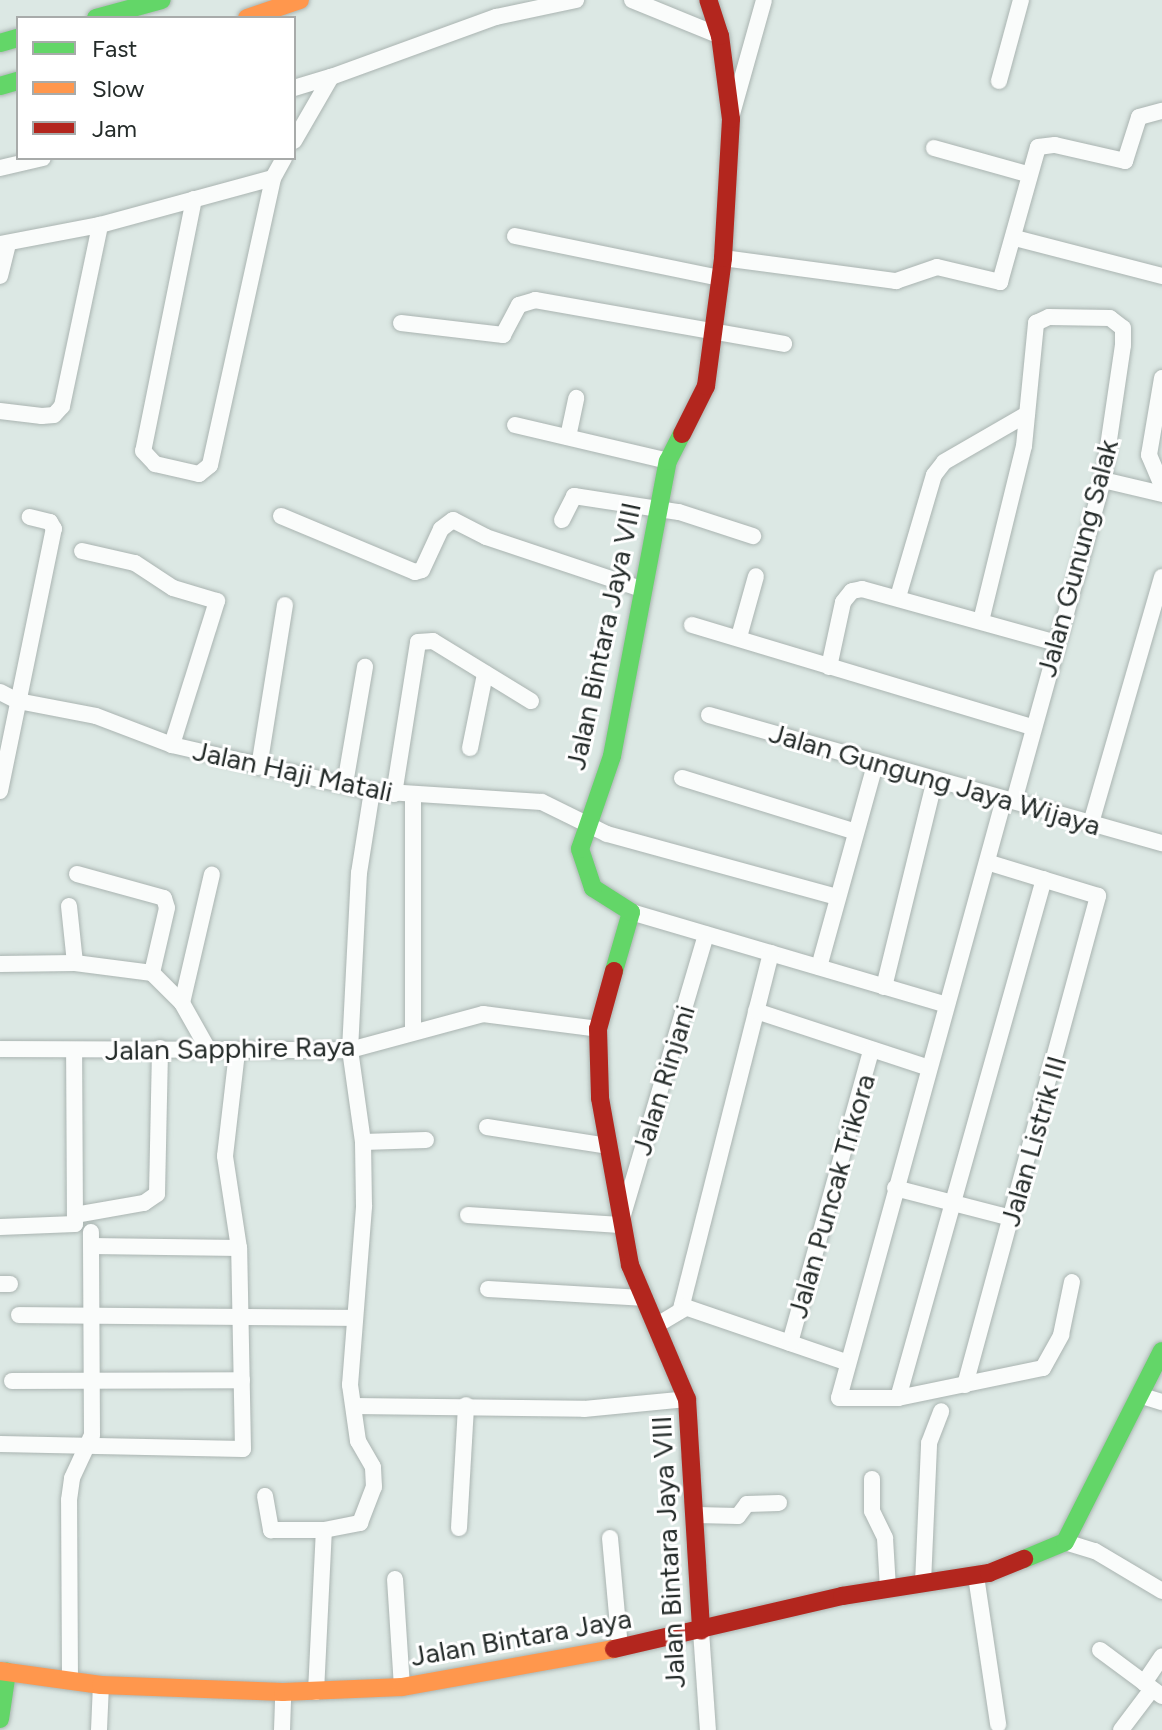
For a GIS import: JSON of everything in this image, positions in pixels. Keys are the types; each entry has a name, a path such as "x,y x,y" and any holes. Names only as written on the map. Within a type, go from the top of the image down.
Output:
{"main road":[{"path":"103,16 162,0"},
{"path":"253,16 300,0"},
{"name":"Jalan Bintara Jaya VIII","path":"701,1631 687,1399 657,1325 642,1298 620,1225 598,1076 598,1029 631,912 588,881 580,849 612,756 641,589 668,461 706,386 723,258 731,119 720,36 708,1"},
{"path":"1065,1542 1142,1396 1162,1351"},
{"name":"Jalan Bintara Jaya","path":"4,1672 101,1685 283,1692 402,1687 620,1648 888,1588 976,1576 1065,1542"},
{"path":"0,1719 4,1672"}],"street":[{"path":"496,17 522,0"},
{"path":"632,0 720,36"},
{"path":"731,119 764,0"},
{"path":"999,81 1021,0"},
{"path":"296,87 496,17 567,1"},
{"path":"296,138 331,77"},
{"path":"723,258 896,281 937,267 1000,282 1015,238 1027,174 1043,144 1125,161 1139,117 1162,111"},
{"path":"934,148 1027,174"},
{"path":"0,168 34,160"},
{"path":"194,199 143,451 155,464 199,474 210,465 273,178 283,160"},
{"path":"0,276 4,244 100,225 273,178"},
{"path":"0,411 42,416 54,415 62,406 100,225"},
{"path":"515,236 720,278"},
{"path":"1015,238 1162,276"},
{"path":"401,323 503,335 519,305 535,300 711,335 784,344"},
{"name":"Jalan Gunung Salak","path":"898,1398 839,1398 846,1362 987,862 1032,727 1103,480 1123,328 1110,318 1049,317 1036,323 1027,414"},
{"path":"1162,378 1149,455 1162,485"},
{"path":"568,437 576,398"},
{"path":"898,597 934,475 944,462 1027,414"},
{"path":"981,621 1027,414"},
{"path":"515,425 668,461"},
{"path":"1103,480 1162,494"},
{"path":"562,520 574,496 658,509 753,536"},
{"path":"281,516 415,572 422,570 446,522 453,520 486,537 641,589"},
{"path":"0,791 54,529 50,522 30,517"},
{"path":"82,551 135,563 173,588 217,601 172,745"},
{"path":"739,637 756,576"},
{"path":"1091,823 1162,577"},
{"path":"829,667 843,602 852,591 898,597 1057,643"},
{"path":"259,767 285,605"},
{"path":"692,625 1032,727"},
{"path":"394,794 415,646 433,641 531,701"},
{"path":"345,784 365,667"},
{"path":"470,748 485,674"},
{"name":"Jalan Haji Matali","path":"0,692 18,701 96,716 172,745 372,791 413,797 542,802 588,825 838,897"},
{"name":"Jalan Gungung Jaya Wijaya","path":"709,715 1162,843"},
{"path":"819,967 876,762"},
{"path":"682,778 856,832"},
{"path":"884,987 935,779"},
{"path":"265,1496 271,1530 324,1530 360,1523 374,1487 373,1467 358,1441 350,1385 363,1235 363,1142 350,1050 359,873 372,791"},
{"path":"413,797 413,1032"},
{"path":"987,862 1044,879 898,1398 1043,1368 1061,1335 1072,1282"},
{"path":"77,874 164,898 167,908 152,973"},
{"path":"182,1003 212,874"},
{"name":"Jalan Listrik III","path":"965,1385 1098,896 1044,879"},
{"path":"69,906 75,963"},
{"path":"631,912 947,1005"},
{"name":"Jalan Rinjani","path":"620,1225 706,934"},
{"path":"657,1325 684,1309 771,953"},
{"path":"0,964 75,963 152,973 182,1003 209,1051"},
{"path":"756,1011 929,1068"},
{"name":"Jalan Sapphire Raya","path":"0,1049 74,1052 160,1048 237,1052 350,1050 483,1014 598,1029"},
{"path":"75,1215 144,1203 157,1194 160,1048"},
{"name":"Jalan Puncak Trikora","path":"790,1343 871,1050"},
{"path":"0,1227 75,1224 74,1052"},
{"path":"0,1444 243,1449 239,1248 225,1156 237,1052"},
{"path":"487,1127 608,1146"},
{"path":"363,1142 426,1140"},
{"path":"895,1188 1011,1218"},
{"path":"468,1215 620,1225"},
{"path":"70,1681 69,1500 72,1478 91,1444 91,1239 239,1248"},
{"path":"488,1289 642,1298"},
{"path":"684,1309 846,1362"},
{"path":"19,1315 241,1314 355,1318"},
{"path":"12,1381 242,1380"},
{"path":"1142,1396 1162,1402"},
{"path":"354,1406 466,1405 584,1409 687,1399"},
{"path":"459,1528 466,1405"},
{"path":"923,1583 929,1443 941,1411"},
{"path":"872,1479 872,1511 885,1538 888,1588"},
{"path":"696,1515 738,1516 747,1504 779,1503"},
{"path":"316,1692 324,1530"},
{"path":"610,1538 620,1648"},
{"path":"1065,1542 1095,1551 1162,1591"},
{"path":"976,1576 998,1724"},
{"path":"395,1579 402,1687"},
{"name":"Jalan Bintara Jaya VIII","path":"701,1631 708,1730"},
{"path":"1100,1650 1153,1689"},
{"path":"1121,1730 1153,1689 1162,1656"},
{"path":"99,1730 101,1685"},
{"path":"282,1730 283,1692"}],"traffic: fast":[{"path":"103,16 162,0"},
{"path":"0,43 16,39"},
{"path":"0,86 16,82"},
{"path":"614,971 631,912 593,888 580,849 612,756 668,461 682,434"},
{"path":"1024,1559 1065,1542 1162,1351"},
{"path":"0,1719 7,1672"}],"traffic: slow":[{"path":"253,16 300,0"},
{"path":"0,1671 101,1685 283,1692 402,1687 614,1649"}],"traffic: jam":[{"path":"682,434 706,386 723,258 731,119 720,36 708,0"},
{"path":"614,971 598,1029 600,1098 630,1265 687,1399 701,1631"},
{"path":"614,1649 842,1596 989,1573 1024,1559"}]}
